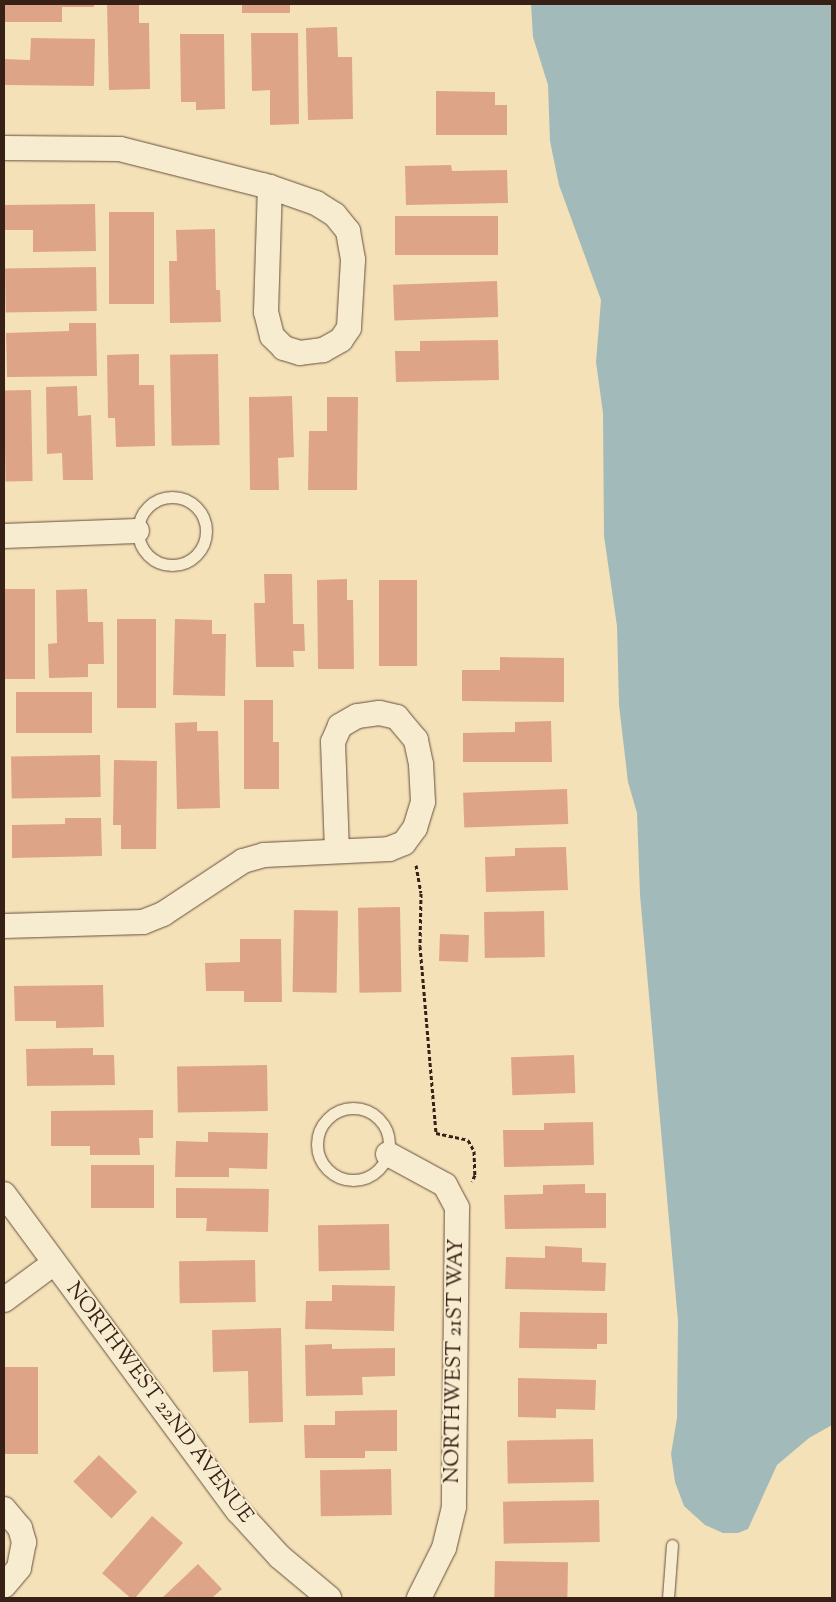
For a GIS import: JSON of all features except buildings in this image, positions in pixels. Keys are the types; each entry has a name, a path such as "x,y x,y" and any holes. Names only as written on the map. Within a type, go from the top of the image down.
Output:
{"street":[{"path":"4,148 120,149 270,187 316,202 335,215 348,231 353,260 350,328 341,340 323,350 300,353 284,348 272,336 266,312 270,187"},
{"path":"4,536 137,532"},
{"path":"4,926 143,922 163,914 243,861 264,855 389,848 404,843 415,828 423,802 421,764 416,740 397,717 379,713 357,716 340,726 333,742 337,850"},
{"name":"NORTHWEST 21ST WAY","path":"388,1154 445,1185 457,1208 454,1507 444,1548 419,1598"},
{"name":"NORTHWEST 22ND AVENUE","path":"4,1194 238,1511 280,1557 329,1598"},
{"path":"4,1300 54,1263"},
{"path":"4,1509 20,1528 24,1555 19,1568 4,1586"}],"lane":[{"path":"165,497 188,501 201,514 206,530 198,553 189,561 166,565 145,553 137,532 145,509 165,497"},
{"path":"344,1108 363,1109 379,1119 386,1129 388,1154 372,1174 360,1179 336,1176 319,1158 318,1133 332,1113 344,1108"},
{"path":"668,1598 672,1545"}],"path":[{"path":"404,843 412,853 421,893 420,946 436,1133 468,1140 474,1151 475,1175 457,1208"}],"water":[{"path":"531,4 832,4 832,1425 809,1438 777,1465 748,1529 738,1533 723,1533 705,1525 684,1506 675,1482 671,1454 677,1418 678,1321 640,895 637,813 628,782 619,705 617,626 604,536 603,413 596,362 601,300 559,185 550,141 548,85 533,37"}]}
